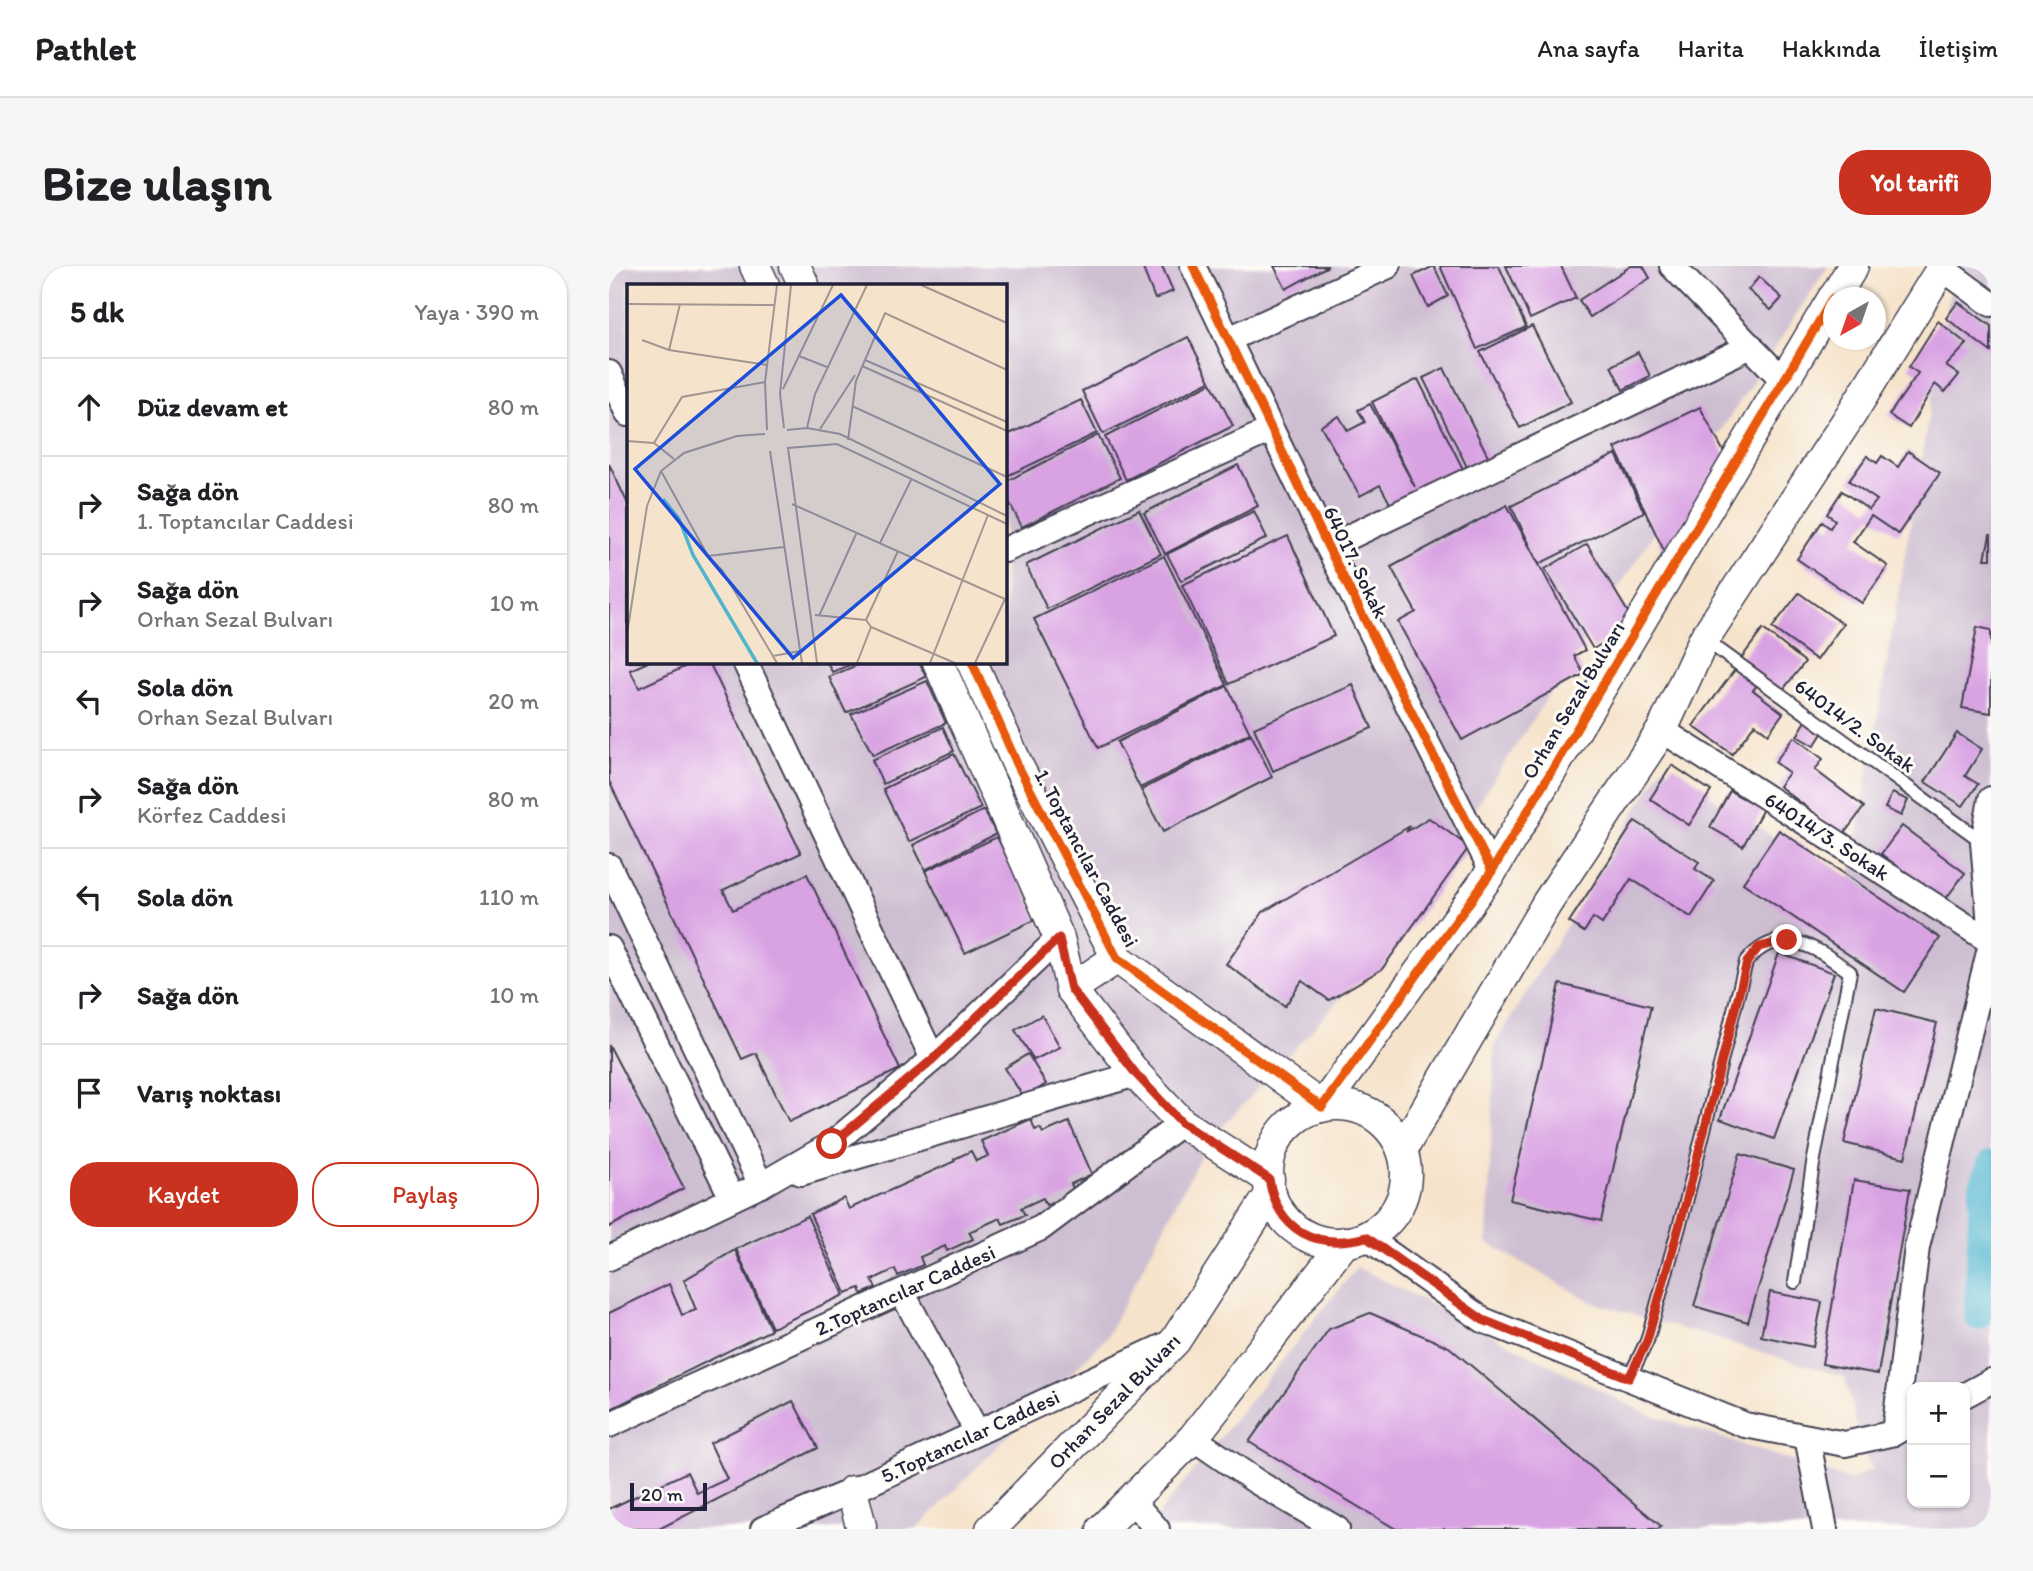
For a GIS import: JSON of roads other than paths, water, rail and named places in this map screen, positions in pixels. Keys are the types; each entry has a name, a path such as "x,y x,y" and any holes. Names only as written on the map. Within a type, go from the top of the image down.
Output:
{"street":[{"path":"755,266 764,284"},
{"path":"795,266 804,284"},
{"name":"64017. Sokak","path":"1193,266 1328,547 1492,871"},
{"path":"1672,266 1783,380"},
{"name":"Orhan Sezal Bulvarı","path":"1841,287 1853,266"},
{"path":"1402,1150 1547,903 1662,730 1704,639 1850,416 1942,267 1991,304"},
{"path":"1229,339 1379,268"},
{"name":"Orhan Sezal Bulvarı","path":"991,1529 1175,1341 1270,1186 1270,1160 1282,1133 1304,1114 1322,1107 1492,871 1823,316"},
{"path":"1328,547 1751,346"},
{"path":"609,373 627,412"},
{"path":"1006,550 1271,430"},
{"path":"745,663 933,1059"},
{"path":"938,663 1059,938 1071,989 1136,1074 1182,1123 1270,1186 1288,1222 1304,1234 1323,1241 1356,1240 1483,1320 1745,1424 1845,1444 1903,1428 1917,1248 1991,941 1983,842 1991,799"},
{"name":"1. Toptancılar Caddesi","path":"972,663 1018,766 1117,958 1322,1107"},
{"name":"64014/3. Sokak","path":"1662,730 1991,941"},
{"path":"609,866 761,1185"},
{"path":"609,1258 761,1185 832,1144 933,1059 1059,938"},
{"path":"609,948 732,1198"},
{"path":"1071,989 1117,958"},
{"path":"761,1185 1136,1074"},
{"path":"1102,1529 1193,1438 1356,1240 1383,1226 1397,1210 1405,1191 1406,1171 1402,1150 1386,1126 1361,1109 1342,1105 1322,1107"},
{"name":"2.Toptancılar Caddesi","path":"609,1425 1041,1228 1182,1123"},
{"path":"902,1292 977,1432"},
{"name":"5.Toptancılar Caddesi","path":"763,1529 852,1491 1175,1341"},
{"path":"1970,1392 1991,1381"},
{"path":"1807,1437 1825,1529"},
{"path":"1193,1438 1257,1482 1337,1529"},
{"path":"852,1491 860,1528"},
{"path":"1132,1501 1157,1529"}],"lane":[{"name":"64014/2. Sokak","path":"1704,639 1983,842"},
{"path":"1629,1378 1647,1341 1686,1202 1747,962 1759,947 1787,940 1804,943 1850,972 1813,1164 1795,1282"}],"waterway":[{"path":"1978,1316 1983,1187 1991,1164"}]}
